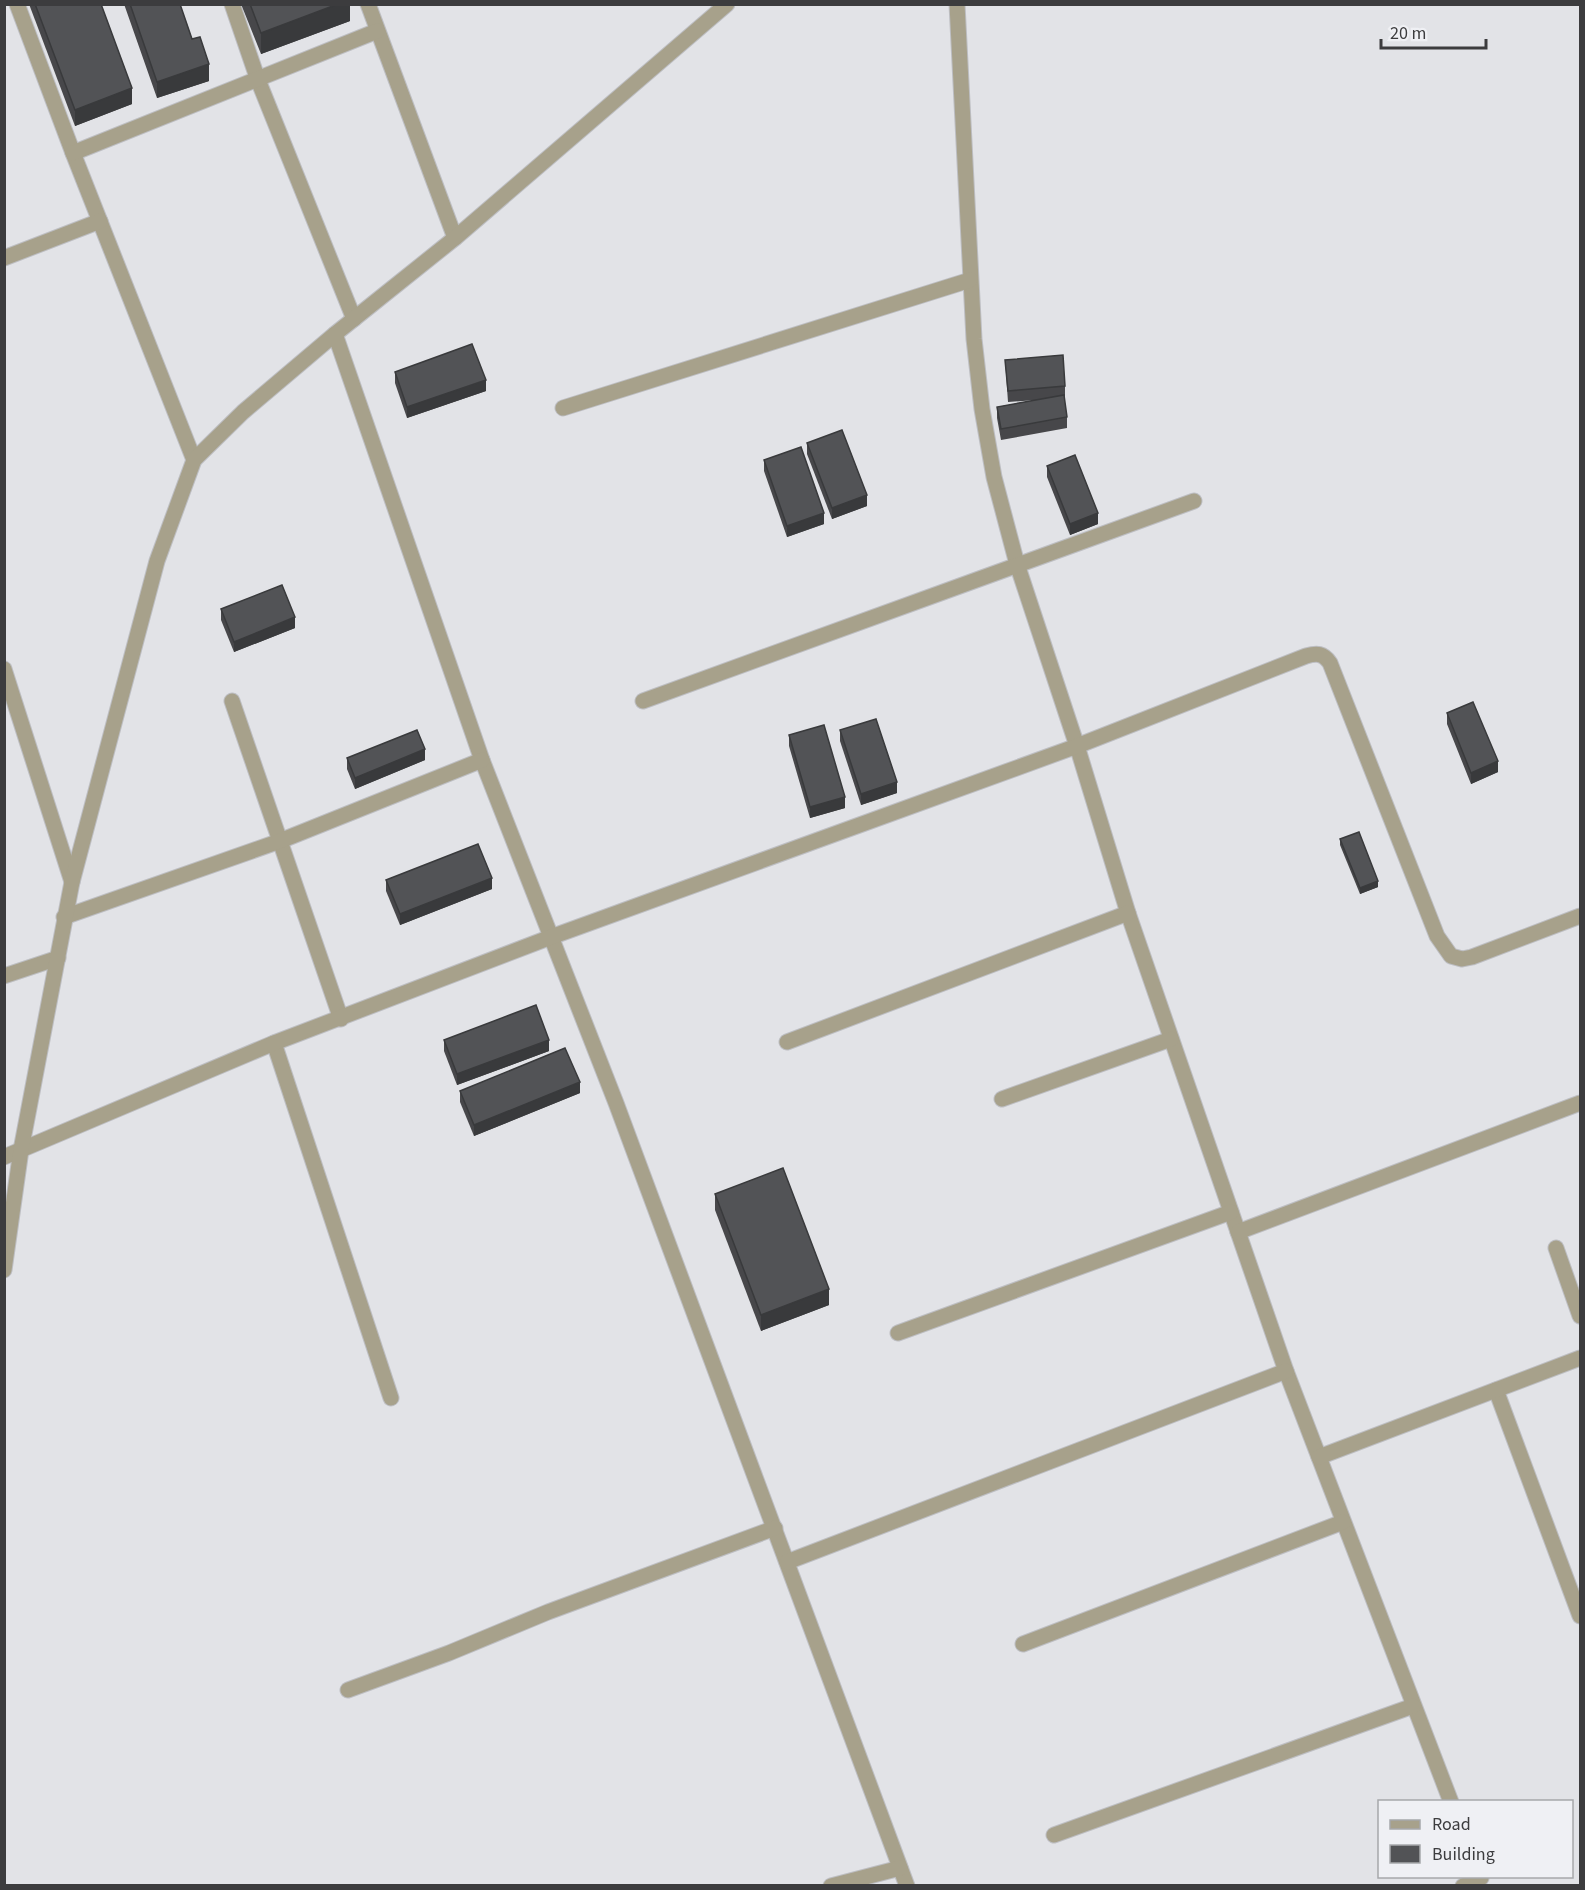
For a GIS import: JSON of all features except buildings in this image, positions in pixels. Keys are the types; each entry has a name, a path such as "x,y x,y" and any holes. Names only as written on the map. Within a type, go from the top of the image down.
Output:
{"street":[{"path":"17,4 194,460"},
{"path":"232,4 258,80 354,319"},
{"path":"368,4 455,238"},
{"path":"4,1270 21,1150 72,882 157,561 194,460 243,412 335,334 455,238 727,4"},
{"path":"957,4 974,339 982,409 994,477 1017,564 1077,746 1128,913 1230,1212 1286,1371 1450,1800"},
{"path":"73,153 377,31"},
{"path":"4,258 100,221"},
{"path":"564,408 970,280"},
{"path":"335,334 482,760 616,1103 907,1886"},
{"path":"643,701 1194,501"},
{"path":"4,1157 274,1043 551,937 1077,746 1315,653 1325,656 1330,663 1437,936 1451,956 1462,959 1472,957 1581,916"},
{"path":"4,669 72,882"},
{"path":"232,701 341,1019"},
{"path":"64,917 280,842 482,760"},
{"path":"787,1042 1128,913"},
{"path":"4,976 58,958"},
{"path":"1002,1099 1171,1039"},
{"path":"274,1043 391,1398"},
{"path":"1238,1232 1581,1103"},
{"path":"898,1334 1230,1212"},
{"path":"1556,1248 1581,1316"},
{"path":"1319,1457 1581,1358"},
{"path":"787,1562 1286,1371"},
{"path":"1496,1390 1581,1616"},
{"path":"1023,1644 1343,1522"},
{"path":"348,1690 449,1653 548,1612 775,1528"},
{"path":"1054,1835 1413,1706"},
{"path":"831,1886 900,1868"},
{"path":"1463,1886 1482,1880"}]}
